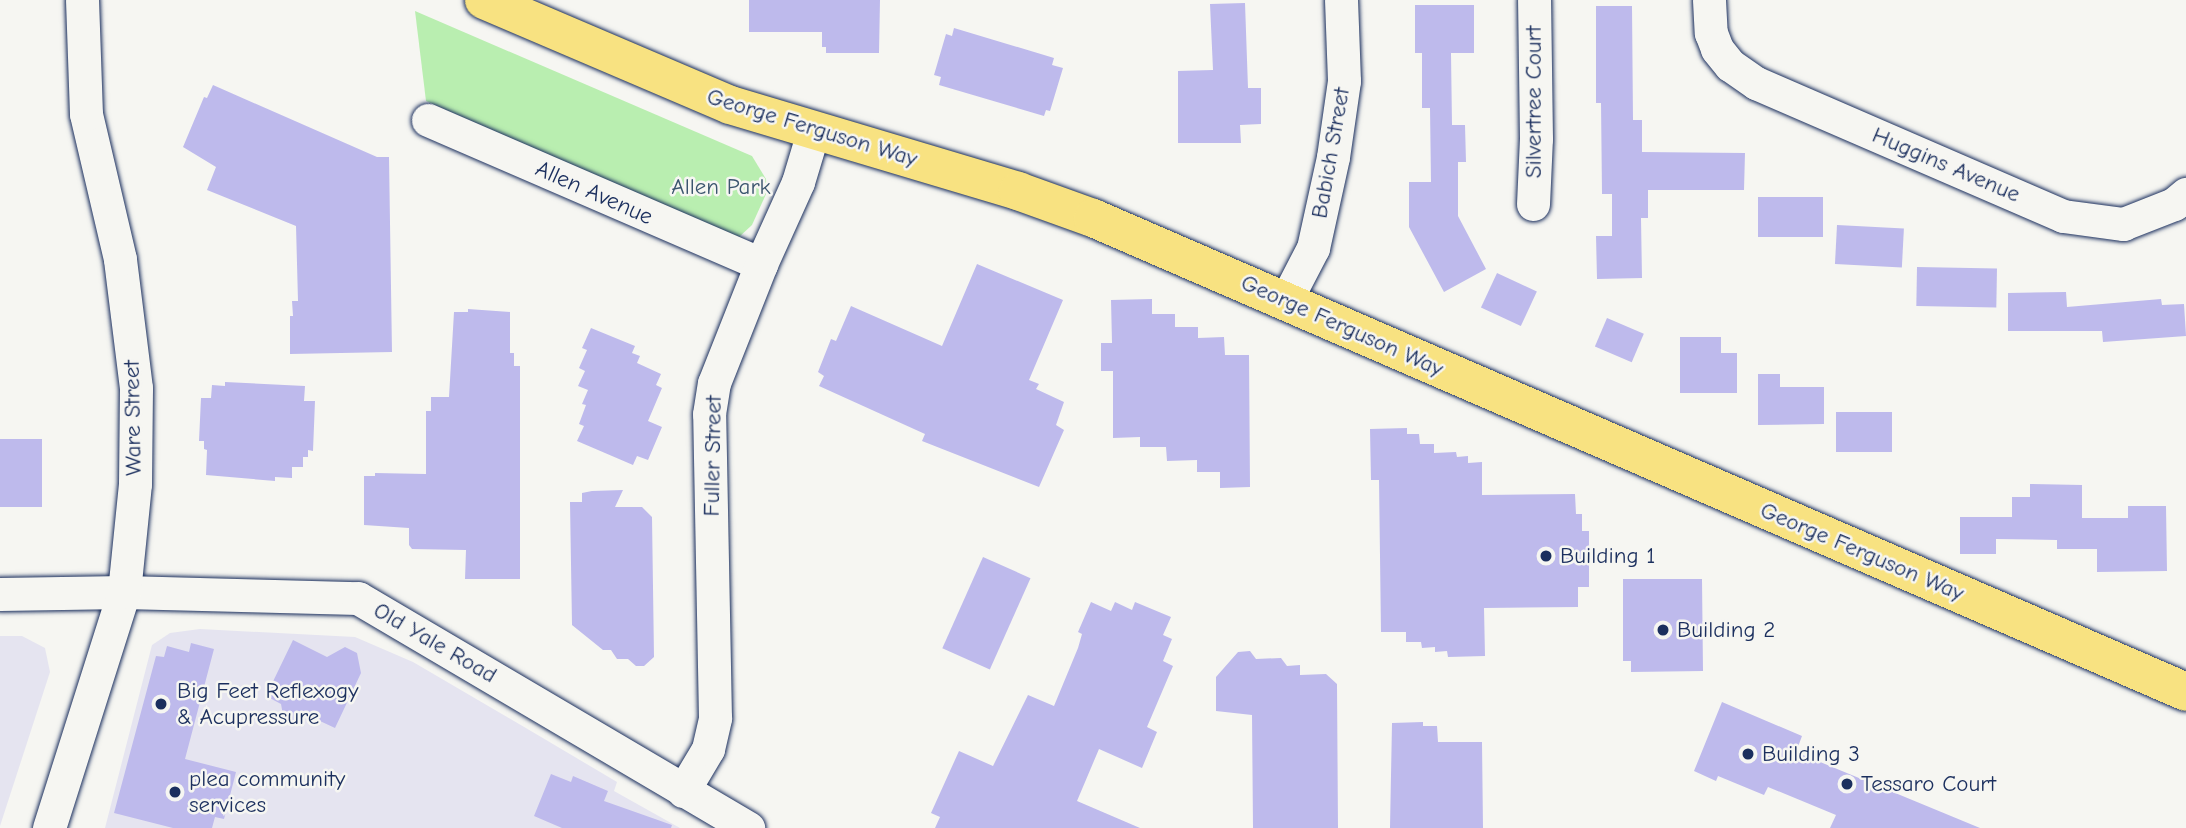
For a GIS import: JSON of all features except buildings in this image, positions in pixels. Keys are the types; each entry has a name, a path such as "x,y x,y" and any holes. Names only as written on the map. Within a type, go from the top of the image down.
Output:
{"main road":[{"name":"George Ferguson Way","path":"484,0 730,105 1059,204 1286,300 2186,692"}],"street":[{"name":"Ware Street","path":"49,828 124,592 135,484 136,388 120,259 86,114 82,0"},
{"name":"Babich Street","path":"1286,300 1313,248 1333,157 1344,81 1341,0"},
{"name":"Silvertree Court","path":"1532,204 1536,139 1534,0"},
{"name":"Huggins Avenue","path":"1709,0 1711,33 1717,49 1730,65 1756,83 2063,216 2123,224 2174,204 2186,194"},
{"name":"Allen Avenue","path":"428,120 761,264"},
{"name":"Fuller Street","path":"683,791 708,749 715,718 709,414 718,371 761,264 798,182 813,132"},
{"name":"Old Yale Road","path":"0,594 124,592 358,598 748,828"}],"shaded area":[{"path":"200,629 355,637 413,662 536,734 617,782 614,791 680,828 105,828 152,645 170,633"},
{"path":"0,636 22,636 45,648 50,672 0,826"}],"green space":[{"name":"Allen Park","path":"415,11 752,156 766,179 767,192 752,225 738,238 426,101"}],"place":[{"name":"Building 1","path":"1546,556"},
{"name":"Building 2","path":"1663,630"},
{"name":"Big Feet Reflexogy & Acupressure","path":"161,704"},
{"name":"Building 3","path":"1748,754"},
{"name":"Tessaro Court","path":"1847,784"},
{"name":"plea community services","path":"175,792"}]}
